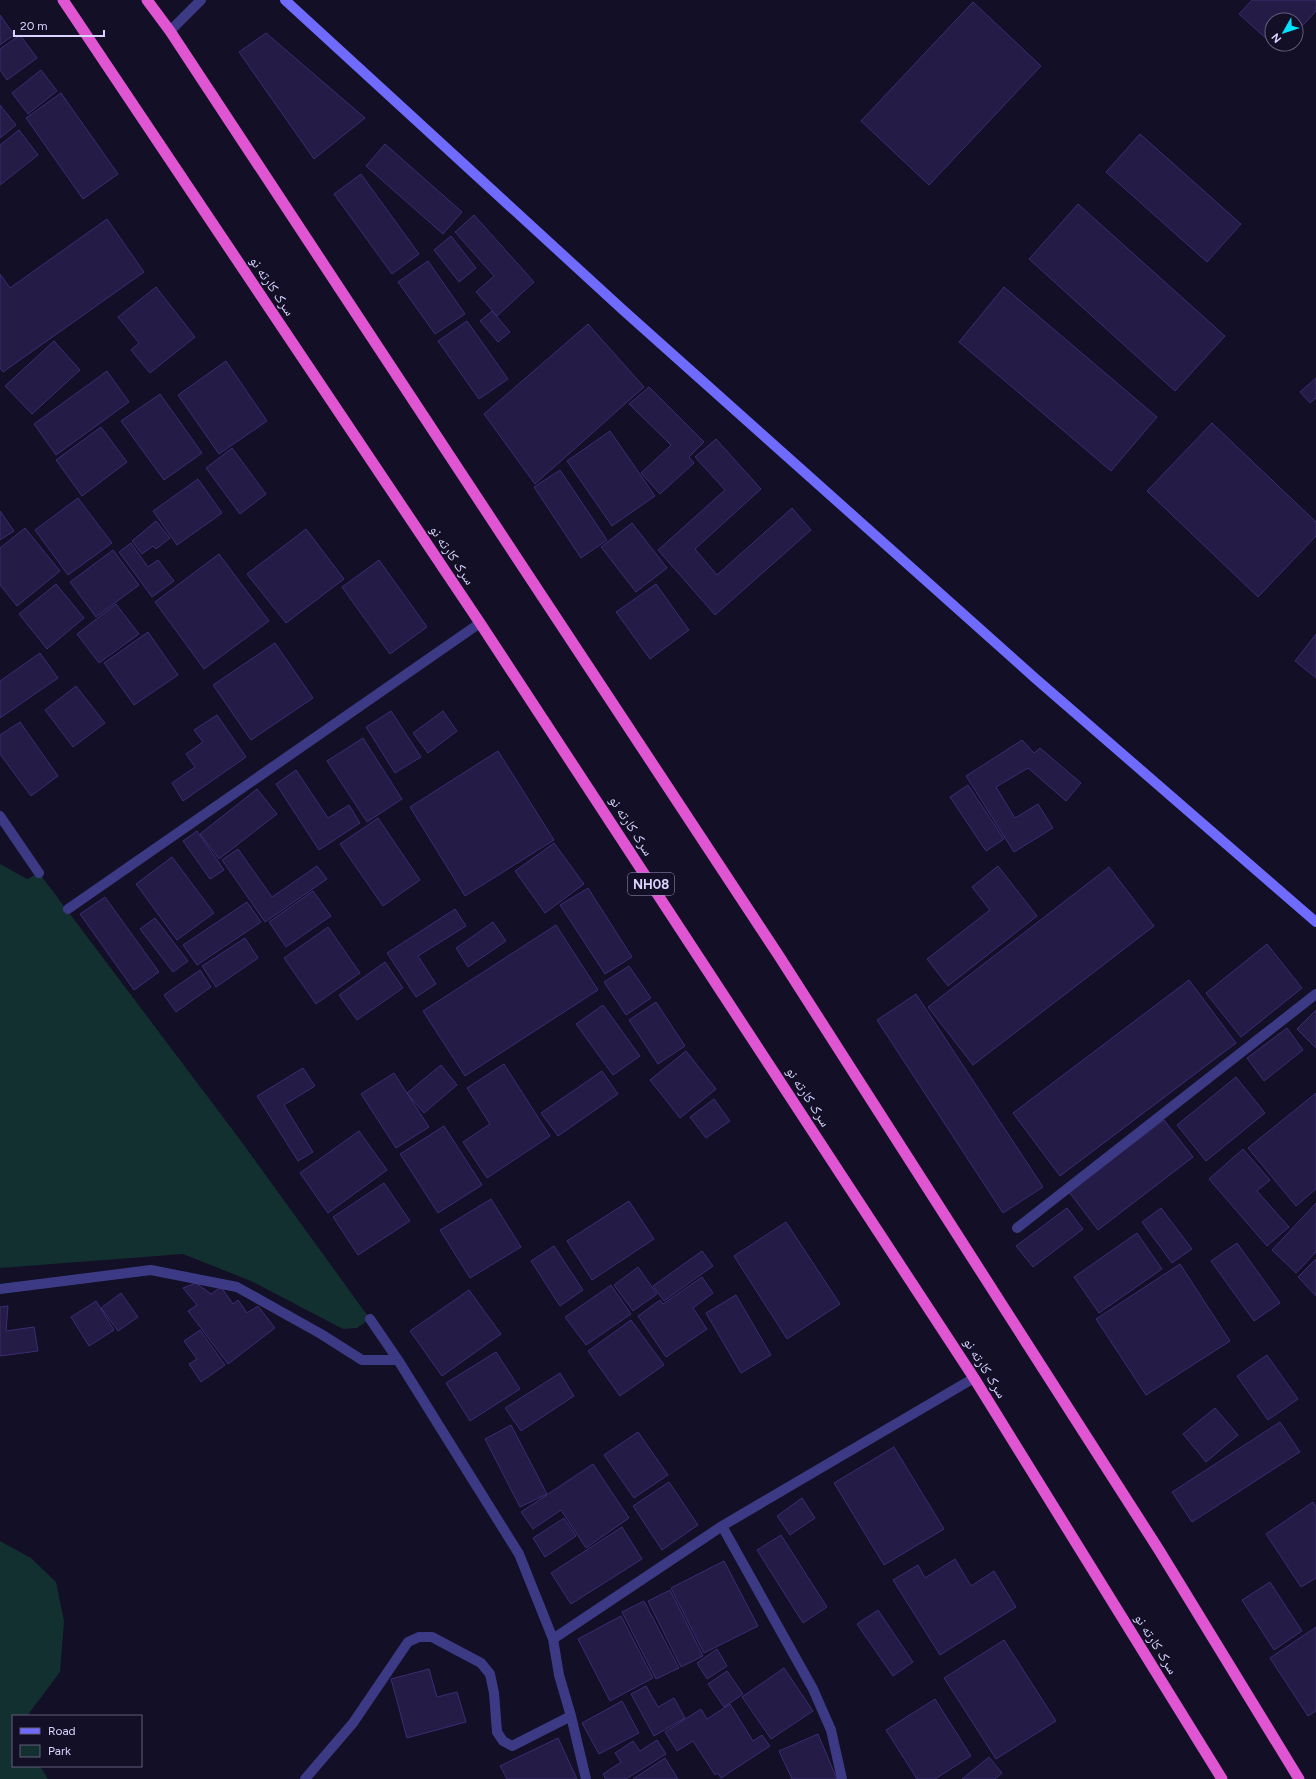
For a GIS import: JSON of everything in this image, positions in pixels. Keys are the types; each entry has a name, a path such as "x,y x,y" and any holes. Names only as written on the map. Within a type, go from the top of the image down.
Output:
{"highway":[{"name":"سرک کارته نو","path":"63,0 480,623 974,1378 1222,1779"},
{"path":"147,0 170,31 783,962 1155,1544 1298,1779"}],"main road":[{"path":"285,0 628,315 1036,679 1316,922"}],"street":[{"path":"170,31 201,0"},
{"path":"68,909 480,623"},
{"path":"0,816 39,872"},
{"path":"1017,1228 1316,994"},
{"path":"0,1289 151,1270 237,1287 321,1334 362,1360 398,1360"},
{"path":"370,1319 398,1360 519,1554 553,1639 559,1675 571,1716 586,1779"},
{"path":"553,1639 722,1526 974,1378"},
{"path":"722,1526 813,1689 830,1730 842,1779"},
{"path":"305,1779 352,1723 408,1642 419,1637 432,1637 481,1664 490,1674 494,1693 497,1732 504,1741 512,1746 571,1716"}],"green space":[{"path":"0,864 27,879 39,873 241,1141 370,1319 357,1328 343,1329 251,1281 183,1254 0,1268"},
{"path":"0,1541 31,1558 56,1582 64,1621 60,1672 28,1715 12,1715 12,1767 41,1767 48,1779 0,1779"}],"building":[{"path":"1252,0 1316,0 1316,11 1304,24 1304,12 1264,12 1264,37 1239,14"},
{"path":"973,2 1041,66 929,185 861,121"},
{"path":"0,15 14,35 0,45"},
{"path":"266,33 365,118 314,159 239,52"},
{"path":"20,35 37,58 7,80 0,70 0,49"},
{"path":"41,70 57,91 28,114 12,93"},
{"path":"61,93 118,174 83,199 26,118"},
{"path":"0,105 16,125 0,138"},
{"path":"19,130 38,155 0,185 0,145"},
{"path":"1140,134 1241,224 1207,262 1106,172"},
{"path":"385,144 462,212 443,234 366,166"},
{"path":"361,174 419,254 392,274 334,194"},
{"path":"1078,204 1225,336 1175,391 1029,259"},
{"path":"474,215 534,282 497,316 476,292 494,276 455,232"},
{"path":"107,219 144,272 3,372 0,368 0,274 10,288"},
{"path":"451,236 476,268 459,282 434,250"},
{"path":"428,261 465,314 435,334 398,282"},
{"path":"156,287 195,337 150,373 131,350 139,343 118,317"},
{"path":"1004,287 1157,417 1111,471 959,342"},
{"path":"492,311 510,332 498,342 480,321"},
{"path":"467,321 508,379 479,399 438,341"},
{"path":"588,324 644,387 535,484 484,414"},
{"path":"54,341 80,370 32,414 5,386"},
{"path":"226,361 267,421 219,454 178,395"},
{"path":"107,371 129,402 56,455 34,424"},
{"path":"1316,378 1316,398 1310,403 1300,392"},
{"path":"649,387 704,442 689,457 694,463 660,494 641,473 671,445 629,404"},
{"path":"160,394 202,453 164,480 121,421"},
{"path":"1212,423 1316,522 1316,536 1258,597 1147,491"},
{"path":"101,427 127,462 82,496 56,460"},
{"path":"610,431 655,496 612,526 567,461"},
{"path":"716,439 761,489 695,549 717,575 792,508 811,530 715,615 658,550 725,490 695,457"},
{"path":"232,448 266,494 240,514 206,468"},
{"path":"560,470 607,540 581,558 534,487"},
{"path":"198,479 222,513 177,545 153,511"},
{"path":"78,498 112,543 68,575 35,530"},
{"path":"0,511 14,531 0,540"},
{"path":"156,521 170,538 156,549 153,546 142,554 132,541"},
{"path":"632,523 667,568 636,592 601,547"},
{"path":"25,528 60,571 17,606 0,585 0,548"},
{"path":"306,529 344,579 286,623 247,574"},
{"path":"131,543 148,567 158,560 174,581 152,597 119,552"},
{"path":"113,550 139,585 96,617 70,582"},
{"path":"219,554 269,621 204,669 155,602"},
{"path":"379,560 427,627 390,654 342,587"},
{"path":"56,584 84,618 47,649 19,614"},
{"path":"656,584 689,630 650,659 616,612"},
{"path":"116,604 139,634 99,663 77,634"},
{"path":"148,632 178,675 134,705 104,663"},
{"path":"1316,634 1316,678 1295,661"},
{"path":"275,643 313,698 251,740 213,685"},
{"path":"40,653 58,678 0,718 0,681"},
{"path":"76,686 105,723 73,747 45,710"},
{"path":"391,711 421,757 395,773 366,727"},
{"path":"443,711 457,731 428,753 413,733"},
{"path":"217,715 246,757 183,801 172,783 195,767 186,754 203,742 194,730"},
{"path":"20,722 58,776 31,796 0,754 0,735"},
{"path":"363,738 402,799 367,822 327,761"},
{"path":"1022,740 1034,753 1040,748 1081,783 1066,801 1028,768 996,787 1015,818 1038,804 1053,828 1014,852 966,776"},
{"path":"498,751 554,840 465,896 410,807"},
{"path":"296,770 328,818 349,805 360,823 319,850 276,784"},
{"path":"968,785 1004,839 986,851 950,797"},
{"path":"257,789 277,814 219,859 200,834"},
{"path":"378,818 420,880 383,906 340,844"},
{"path":"197,831 224,870 210,879 183,841"},
{"path":"554,843 584,884 545,913 515,871"},
{"path":"238,849 272,897 317,866 327,879 265,922 222,860"},
{"path":"172,857 214,913 177,940 136,884"},
{"path":"998,866 1037,916 948,986 927,959 990,910 972,887"},
{"path":"1109,867 1154,926 973,1065 928,1007"},
{"path":"588,888 632,957 605,974 560,905"},
{"path":"313,891 331,916 286,947 269,922"},
{"path":"105,897 159,972 134,990 80,914"},
{"path":"247,902 261,922 197,965 183,945"},
{"path":"455,909 466,926 418,956 436,984 416,997 387,953"},
{"path":"155,918 188,961 173,972 140,929"},
{"path":"493,922 506,941 468,967 456,948"},
{"path":"556,925 598,990 465,1076 423,1011"},
{"path":"328,927 360,973 316,1004 284,958"},
{"path":"245,938 258,958 216,987 202,966"},
{"path":"1267,944 1302,988 1241,1037 1206,993"},
{"path":"385,962 403,988 357,1020 339,995"},
{"path":"629,966 651,998 626,1015 604,982"},
{"path":"200,970 211,987 176,1012 164,995"},
{"path":"1189,980 1236,1043 1060,1176 1013,1113"},
{"path":"916,994 1043,1187 1003,1213 877,1020"},
{"path":"656,1002 685,1046 658,1064 629,1020"},
{"path":"603,1005 640,1056 613,1075 576,1024"},
{"path":"1316,1010 1316,1048 1297,1029"},
{"path":"1287,1028 1303,1050 1264,1081 1247,1058"},
{"path":"686,1051 716,1089 680,1118 650,1080"},
{"path":"504,1064 550,1136 487,1178 463,1142 490,1124 467,1088"},
{"path":"441,1065 457,1085 424,1113 407,1093"},
{"path":"303,1068 315,1086 284,1105 313,1152 298,1161 257,1096"},
{"path":"602,1071 618,1094 558,1136 541,1113"},
{"path":"394,1073 429,1127 396,1148 361,1094"},
{"path":"1236,1077 1265,1113 1206,1161 1177,1125"},
{"path":"1316,1093 1316,1189 1296,1206 1248,1148"},
{"path":"714,1099 730,1121 706,1138 690,1117"},
{"path":"1164,1120 1193,1157 1098,1230 1069,1192"},
{"path":"444,1126 482,1185 438,1213 400,1154"},
{"path":"359,1131 387,1170 328,1213 300,1173"},
{"path":"1243,1149 1270,1180 1257,1191 1289,1227 1267,1246 1209,1179"},
{"path":"384,1183 410,1221 358,1255 333,1217"},
{"path":"491,1199 521,1247 470,1278 440,1230"},
{"path":"629,1201 654,1239 592,1280 567,1241"},
{"path":"1316,1203 1316,1252 1296,1273 1272,1250"},
{"path":"1067,1208 1083,1229 1033,1267 1016,1246"},
{"path":"1161,1208 1192,1249 1172,1263 1142,1222"},
{"path":"786,1222 840,1304 787,1339 734,1256"},
{"path":"1137,1233 1162,1269 1099,1313 1074,1277"},
{"path":"1237,1243 1280,1303 1254,1321 1211,1261"},
{"path":"554,1246 583,1290 560,1306 531,1261"},
{"path":"702,1251 713,1266 664,1301 653,1286"},
{"path":"1316,1259 1316,1296 1298,1277"},
{"path":"1180,1264 1230,1341 1146,1395 1096,1319"},
{"path":"638,1267 657,1294 633,1311 614,1285"},
{"path":"702,1277 713,1293 693,1308 707,1329 666,1357 638,1316 660,1300 663,1304"},
{"path":"196,1283 211,1294 221,1287 233,1304 238,1300 247,1313 258,1306 275,1328 228,1364 188,1311 197,1305 183,1288"},
{"path":"611,1285 631,1314 586,1345 565,1317"},
{"path":"469,1290 501,1334 442,1376 410,1331"},
{"path":"121,1293 138,1317 118,1331 101,1308"},
{"path":"736,1295 771,1355 741,1373 706,1313"},
{"path":"96,1301 114,1330 89,1346 71,1317"},
{"path":"8,1306 6,1331 34,1327 38,1351 0,1356 0,1307"},
{"path":"631,1320 664,1365 620,1396 588,1351"},
{"path":"200,1330 225,1365 201,1382 189,1364 197,1359 184,1341"},
{"path":"496,1352 520,1389 470,1421 446,1383"},
{"path":"1267,1355 1298,1399 1268,1420 1237,1376"},
{"path":"560,1373 574,1396 521,1431 505,1408"},
{"path":"1215,1408 1238,1435 1206,1462 1183,1434"},
{"path":"1280,1422 1300,1452 1192,1522 1172,1492"},
{"path":"511,1425 547,1494 520,1507 485,1439"},
{"path":"638,1432 668,1475 634,1498 604,1455"},
{"path":"894,1447 944,1529 884,1565 834,1483"},
{"path":"593,1464 629,1518 586,1548 561,1510 533,1529 521,1512"},
{"path":"669,1482 698,1525 662,1550 633,1506"},
{"path":"802,1498 815,1518 790,1535 777,1516"},
{"path":"1313,1502 1316,1507 1316,1578 1301,1587 1266,1534"},
{"path":"564,1518 576,1536 545,1557 533,1538"},
{"path":"622,1527 642,1559 571,1604 551,1573"},
{"path":"781,1535 827,1607 803,1623 757,1550"},
{"path":"955,1559 971,1586 994,1571 1016,1607 940,1655 893,1580 918,1565 925,1578"},
{"path":"724,1561 758,1626 704,1653 671,1588"},
{"path":"1270,1582 1302,1631 1274,1650 1242,1600"},
{"path":"670,1590 703,1656 681,1667 648,1601"},
{"path":"644,1601 679,1668 656,1679 622,1612"},
{"path":"878,1610 913,1662 893,1676 857,1624"},
{"path":"621,1616 653,1678 610,1701 578,1639"},
{"path":"1316,1627 1316,1711 1308,1716 1270,1658"},
{"path":"1004,1640 1056,1721 996,1759 944,1678"},
{"path":"717,1649 727,1666 707,1679 697,1663"},
{"path":"784,1668 813,1711 771,1739 742,1697"},
{"path":"429,1669 437,1697 457,1692 466,1722 407,1738 391,1679"},
{"path":"727,1671 743,1694 724,1707 708,1684"},
{"path":"646,1686 658,1707 674,1698 685,1718 654,1736 631,1694"},
{"path":"935,1699 971,1756 935,1779 917,1779 886,1730"},
{"path":"622,1701 639,1733 599,1754 582,1723"},
{"path":"730,1704 753,1741 762,1735 770,1746 721,1778 718,1773 715,1775 693,1741 677,1751 665,1732 701,1709 707,1719"},
{"path":"818,1734 837,1779 792,1779 779,1751"},
{"path":"558,1738 577,1779 507,1779 500,1766"},
{"path":"657,1740 666,1754 626,1779 606,1779 603,1774 621,1762 615,1753 633,1741 640,1751"},
{"path":"989,1757 1002,1773 995,1779 962,1779"},
{"path":"665,1758 678,1779 633,1779"}]}
